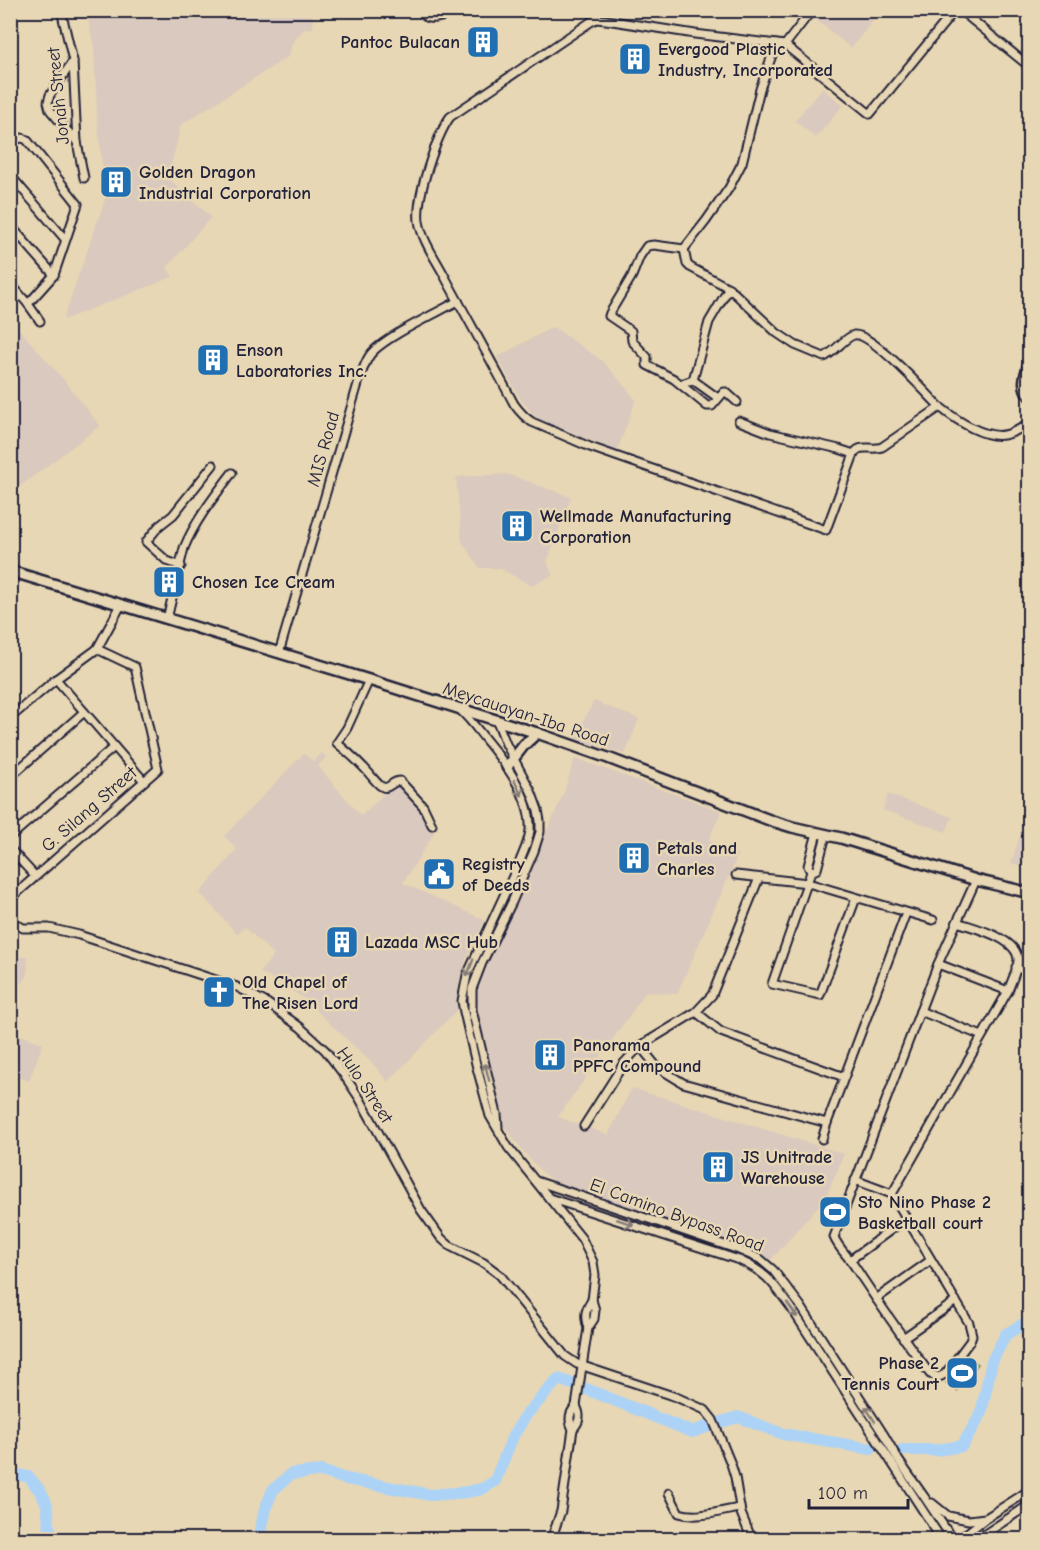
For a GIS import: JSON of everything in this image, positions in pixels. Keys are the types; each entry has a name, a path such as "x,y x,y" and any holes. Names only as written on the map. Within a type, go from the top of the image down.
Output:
{"main road":[{"path":"1029,304 1029,309"},
{"path":"1029,361 1024,383 1029,396"},
{"name":"Meycauayan-Iba Road","path":"10,572 537,733 772,821 851,841 976,880 1029,893"},
{"path":"507,767 524,745 537,733"}],"street":[{"name":"Jonah Street","path":"61,10 73,61 77,142 84,178"},
{"path":"784,45 812,10"},
{"path":"940,407 882,447 860,448 855,451 826,530 590,447 532,422 520,413 426,242 419,216 419,202 442,130 450,117 597,19 784,45 870,114 955,10"},
{"path":"960,10 1029,67"},
{"path":"423,13 428,18 434,18 459,11"},
{"path":"776,45 760,89 742,163 729,188 684,249 687,264 729,288 777,333 795,345 824,357 854,335 864,337 896,363 956,420 992,435 1008,434 1029,424"},
{"path":"73,61 50,95 48,102 50,110 77,142"},
{"path":"10,143 23,137 27,140 78,204 54,276 28,304"},
{"path":"10,176 65,239"},
{"path":"10,225 54,276"},
{"path":"684,249 647,246 609,316 631,331 632,341 647,357 647,366 674,379 707,406 712,406 724,392 737,402"},
{"path":"10,283 40,321"},
{"path":"693,380 709,322 729,288"},
{"name":"MIS Road","path":"279,653 364,366 371,354 382,344 458,301"},
{"path":"681,384 693,380"},
{"path":"693,380 718,398"},
{"path":"739,421 770,433 854,454"},
{"path":"181,566 167,561 146,542 159,526 173,515 213,465"},
{"path":"167,620 187,541 203,513 232,473"},
{"path":"10,718 56,679 97,649 121,605"},
{"name":"G. Silang Street","path":"10,899 158,768 135,667 97,649"},
{"path":"56,679 144,781"},
{"path":"369,680 347,728 337,743 361,763 383,788 399,781 423,806 432,825"},
{"path":"459,708 507,767 523,797 528,812 530,831 520,861 466,975 462,1001 476,1064 490,1116 508,1148 582,1239 593,1262 595,1275 592,1300 595,1310 594,1319 588,1328 576,1406 580,1412 578,1424 573,1429 561,1511 551,1539"},
{"path":"10,777 84,712"},
{"path":"497,721 531,791 538,810 540,831 534,851 472,989 472,1010 497,1114 498,1130"},
{"path":"10,837 114,747"},
{"path":"821,834 812,851 808,866 811,872 808,883 772,984 820,995 856,898"},
{"path":"811,872 817,869 821,854 821,834"},
{"path":"10,849 35,876"},
{"path":"812,851 821,854"},
{"path":"736,875 808,883 933,920"},
{"path":"584,1126 624,1063 640,1046 696,1012 712,995 759,878"},
{"path":"855,1180 892,1194 972,1329 970,1341 945,1374 939,1377 930,1374 903,1338 834,1237 855,1180 938,964 976,880"},
{"path":"822,1140 906,913"},
{"name":"Hulo Street","path":"10,919 23,928 49,928 79,935 237,987 267,1003 300,1027 325,1050 344,1075 360,1099 421,1210 441,1238 450,1246 491,1268 571,1361 676,1397 705,1410 712,1420 731,1464 744,1523 753,1539"},
{"path":"892,1194 1008,991 1018,960 1016,950 1007,940 957,922"},
{"path":"938,964 1008,991"},
{"path":"1016,967 1029,972"},
{"path":"920,1011 982,1036"},
{"path":"696,1012 722,1032 844,1077"},
{"path":"640,1046 657,1067 682,1083 827,1123"},
{"name":"El Camino Bypass Road","path":"534,1181 696,1235 760,1259 773,1270 800,1305 942,1539"},
{"name":"El Camino Bypass Road","path":"549,1198 740,1260 756,1267 767,1276 953,1539"},
{"path":"588,1210 591,1199"},
{"path":"565,1218 576,1206"},
{"path":"850,1260 907,1218"},
{"path":"693,1244 696,1235"},
{"path":"756,1267 760,1259"},
{"path":"876,1299 931,1260"},
{"path":"903,1338 956,1301"},
{"path":"958,1539 1029,1490"},
{"path":"669,1493 679,1513 684,1515 696,1516 740,1508"},
{"path":"925,1497 948,1516 969,1520 986,1518"},
{"path":"976,1539 1029,1503"}],"shaded area":[{"path":"293,10 294,13 312,12 313,28 304,29 292,43 289,56 181,125 168,178 211,217 167,268 173,277 63,320 106,197 97,117 94,46 86,11"},
{"path":"818,11 881,11 851,48 813,17"},
{"path":"822,88 843,105 816,138 795,121"},
{"path":"10,319 63,379 100,426 11,493"},
{"path":"553,327 604,362 636,400 617,451 541,421 521,400 497,357"},
{"name":"Wellmade Manufacturing Corporation","path":"507,474 571,497 547,562 553,575 532,586 499,568 480,568 462,542 456,477"},
{"path":"594,701 639,719 625,754 574,739"},
{"path":"322,753 326,757 318,766 361,816 397,782 423,807 434,833 403,883 485,920 465,962 458,988 458,1009 388,1082 374,1065 302,997 260,972 274,955 245,927 237,934 200,893 237,849 224,836 303,754 314,761"},
{"path":"575,758 721,811 709,840 738,855 677,994 646,992 558,1117 608,1135 632,1088 844,1154 826,1197 771,1260 738,1244 557,1184 526,1155 503,1125 477,1015 476,989 563,795"},
{"path":"888,794 952,817 946,832 883,810"},
{"path":"1029,808 1029,868 1011,863"},
{"path":"28,956 27,977 11,993 11,959"},
{"path":"14,1033 43,1043 29,1081 11,1075 11,1044"}],"green space":[{"name":"Phase 2 Tennis Court","path":"967,1355 978,1364 957,1391 946,1383"}],"waterway":[{"path":"902,1450 937,1450 962,1446 981,1414 992,1361 1006,1334 1027,1322 1030,1323"},
{"path":"258,1540 265,1509 273,1490 291,1474 321,1471 346,1479 431,1495 482,1489 495,1481 513,1436 526,1415 558,1379 692,1432 712,1425"},
{"path":"718,1423 738,1417 783,1434 871,1449"},
{"path":"10,1473 29,1477 42,1494 47,1506 50,1530 55,1540"}],"place":[{"name":"Pantoc Bulacan","path":"483,42"},
{"name":"Evergood Plastic Industry, Incorporated","path":"635,59"},
{"name":"Golden Dragon Industrial Corporation","path":"116,182"},
{"name":"Enson Laboratories Inc.","path":"213,360"},
{"name":"Wellmade Manufacturing Corporation","path":"517,526"},
{"name":"Chosen Ice Cream","path":"169,582"},
{"name":"Petals and Charles","path":"634,858"},
{"name":"Registry of Deeds","path":"439,874"},
{"name":"Lazada MSC Hub","path":"342,942"},
{"name":"Old Chapel of The Risen Lord","path":"219,992"},
{"name":"Panorama PPFC Compound","path":"550,1055"},
{"name":"JS Unitrade Warehouse","path":"718,1167"},
{"name":"Sto Nino Phase 2 Basketball court","path":"835,1212"},
{"name":"Phase 2 Tennis Court","path":"962,1373"}]}
